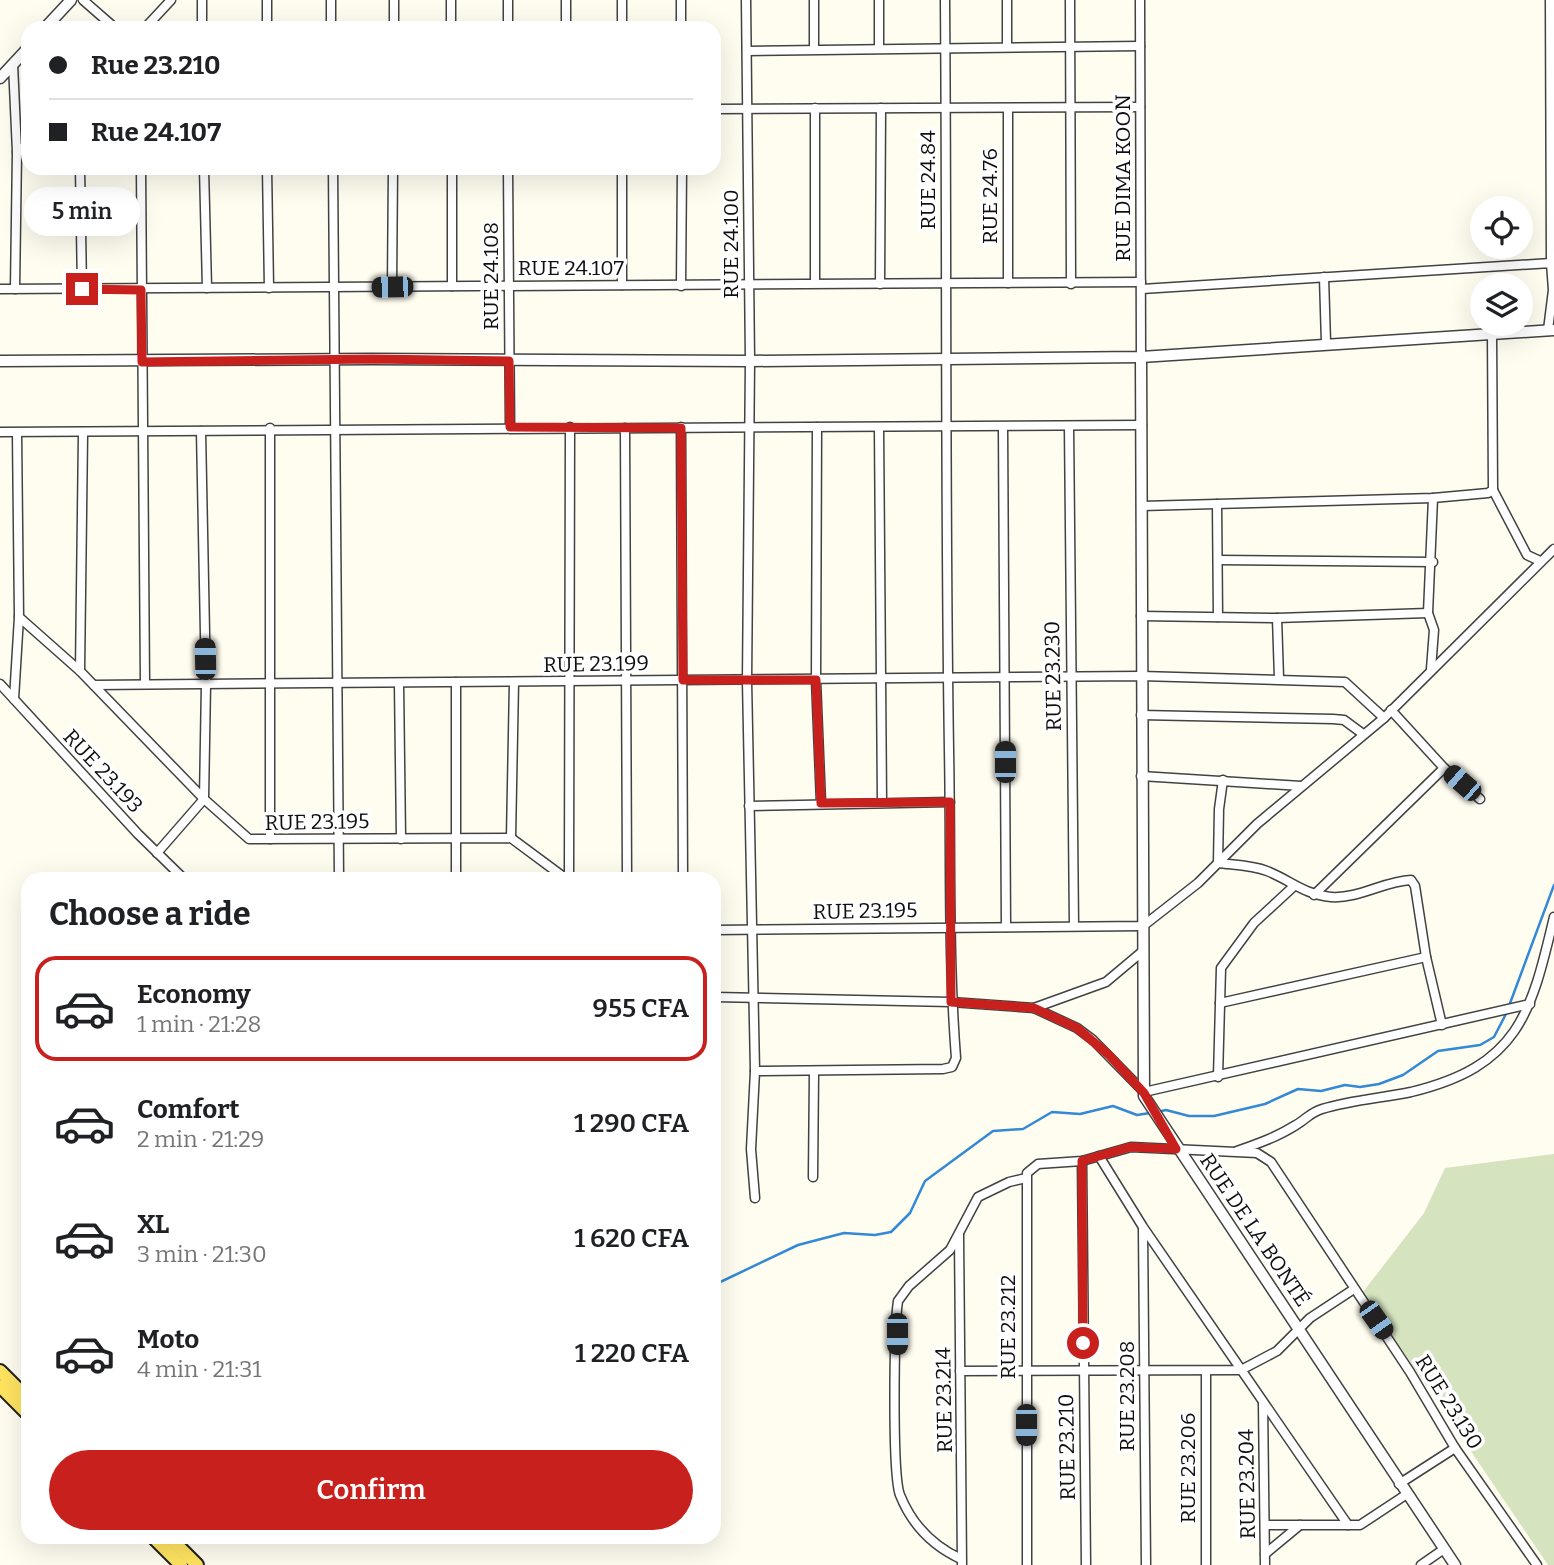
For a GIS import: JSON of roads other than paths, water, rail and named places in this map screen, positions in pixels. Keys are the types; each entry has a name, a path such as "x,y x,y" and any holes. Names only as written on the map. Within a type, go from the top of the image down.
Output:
{"main road":[{"path":"0,1371 21,1392"},
{"path":"0,1386 21,1407"},
{"path":"160,1544 181,1565"},
{"path":"176,1544 197,1565"}],"street":[{"path":"52,21 71,0"},
{"path":"83,0 107,21"},
{"path":"152,21 171,0"},
{"path":"202,0 202,21"},
{"path":"267,0 267,21"},
{"path":"331,0 331,21"},
{"path":"394,0 394,21"},
{"path":"451,0 451,21"},
{"path":"508,0 508,21"},
{"path":"566,0 566,21"},
{"path":"622,0 622,21"},
{"path":"681,0 681,21"},
{"name":"RUE 24.100","path":"746,0 750,362 747,681 755,1072 751,1135 755,1198"},
{"path":"814,0 814,49"},
{"path":"879,0 879,47"},
{"name":"RUE 24.84","path":"814,1073 951,1067 956,1058 949,928 950,802 944,426 945,0"},
{"path":"1007,0 1007,46"},
{"path":"1070,0 1071,284"},
{"name":"RUE DIMA KOON","path":"1140,0 1141,357"},
{"path":"1533,331 1551,330 1553,298 1550,0"},
{"path":"747,51 879,47 1140,46"},
{"path":"0,78 21,55"},
{"path":"13,64 18,152 15,289"},
{"path":"721,109 1140,107"},
{"path":"815,108 815,283"},
{"path":"880,284 881,108"},
{"name":"RUE 24.76","path":"1007,109 1008,283"},
{"path":"18,152 21,149"},
{"path":"80,175 82,289"},
{"path":"141,175 145,683"},
{"path":"204,175 207,288"},
{"path":"267,175 269,288"},
{"path":"333,175 339,872"},
{"path":"392,287 393,175"},
{"path":"452,175 452,286"},
{"name":"RUE 24.108","path":"508,175 510,427"},
{"path":"622,175 622,285"},
{"path":"681,286 682,175"},
{"name":"RUE 24.107","path":"0,289 748,286 815,283 1142,285 1551,263"},
{"path":"1324,277 1326,343"},
{"path":"0,361 333,359 750,362 1141,357 1470,334"},
{"path":"1492,336 1493,490 1527,555 1540,561"},
{"path":"1141,357 1141,776 1145,1096 1526,1005"},
{"path":"0,432 83,434 270,428 1142,425"},
{"name":"RUE 23.230","path":"1069,426 1074,926"},
{"path":"567,872 570,427"},
{"path":"817,427 816,680 821,803"},
{"path":"1003,427 1006,927"},
{"path":"270,428 270,839"},
{"path":"625,428 627,872"},
{"path":"681,428 683,872"},
{"path":"879,428 882,803"},
{"path":"157,853 204,799 206,684 201,431"},
{"path":"14,699 19,617 17,433"},
{"path":"80,671 83,434"},
{"path":"1142,506 1481,496 1493,490"},
{"path":"1431,669 1434,630 1428,613 1433,562 1433,498"},
{"path":"1217,504 1218,617"},
{"path":"1143,926 1198,883 1301,786 1384,718 1554,550"},
{"path":"1219,560 1433,562"},
{"path":"1142,616 1277,618 1428,613"},
{"name":"RUE 23.195","path":"19,617 80,671 204,799 249,839 511,838"},
{"path":"1277,618 1279,678"},
{"name":"RUE 23.199","path":"94,685 1141,676 1279,678 1345,682 1384,718"},
{"path":"399,682 401,839"},
{"path":"456,682 456,872"},
{"path":"513,682 511,838 559,872"},
{"name":"RUE 23.193","path":"0,684 177,872"},
{"path":"1391,710 1444,768 1480,799"},
{"path":"1141,715 1333,719 1344,720 1363,734"},
{"path":"1314,895 1444,768"},
{"path":"1141,776 1301,786"},
{"path":"1218,863 1219,809 1223,780"},
{"path":"749,806 950,802"},
{"path":"1218,863 1267,871 1293,887 1314,895 1349,896 1411,880 1415,886 1426,957 1442,1025"},
{"path":"1218,1077 1220,974 1224,963 1254,923 1293,887"},
{"path":"1234,1152 1273,1138 1313,1112 1410,1092 1450,1081 1479,1068 1505,1047 1526,1005 1554,917"},
{"name":"RUE 23.195","path":"721,930 1143,926"},
{"path":"1034,1008 1106,982 1143,951"},
{"path":"1220,1003 1426,957"},
{"name":"RUE DE LA BONTÉ","path":"721,997 951,1002 1034,1008 1077,1028 1093,1040 1145,1096 1176,1149 1455,1565"},
{"path":"755,1072 814,1073 813,1177"},
{"name":"RUE 23.130","path":"960,1234 978,1197 1026,1176 1038,1164 1082,1161 1130,1147 1262,1155 1270,1162 1410,1372 1455,1448 1537,1565"},
{"path":"1099,1156 1143,1227 1348,1525"},
{"name":"RUE 23.210","path":"1082,1161 1086,1565"},
{"name":"RUE 23.212","path":"1026,1176 1027,1565"},
{"name":"RUE 23.208","path":"1143,1227 1146,1565"},
{"path":"960,1234 946,1255 909,1286 898,1301 897,1432 901,1498 933,1543 961,1562"},
{"name":"RUE 23.214","path":"960,1234 961,1562"},
{"path":"960,1371 1241,1370 1277,1351 1310,1318 1354,1289"},
{"name":"RUE 23.206","path":"1206,1371 1206,1565"},
{"name":"RUE 23.204","path":"1263,1403 1265,1565"},
{"path":"1399,1484 1455,1448"},
{"path":"1265,1525 1360,1525 1407,1494"},
{"path":"1265,1554 1300,1525"},
{"path":"1421,1565 1444,1549"}],"waterway":[{"path":"1509,1006 1554,885"},
{"path":"1157,1112 1166,1110 1189,1116 1214,1116 1265,1104 1298,1089 1321,1091 1345,1085 1360,1087 1379,1084 1403,1075 1438,1051 1480,1045 1494,1037 1507,1012"},
{"path":"721,1282 798,1245 844,1233 875,1235 891,1232 910,1213 925,1181 993,1131 1023,1129 1052,1112 1080,1114 1113,1106 1137,1115 1150,1113"}]}
